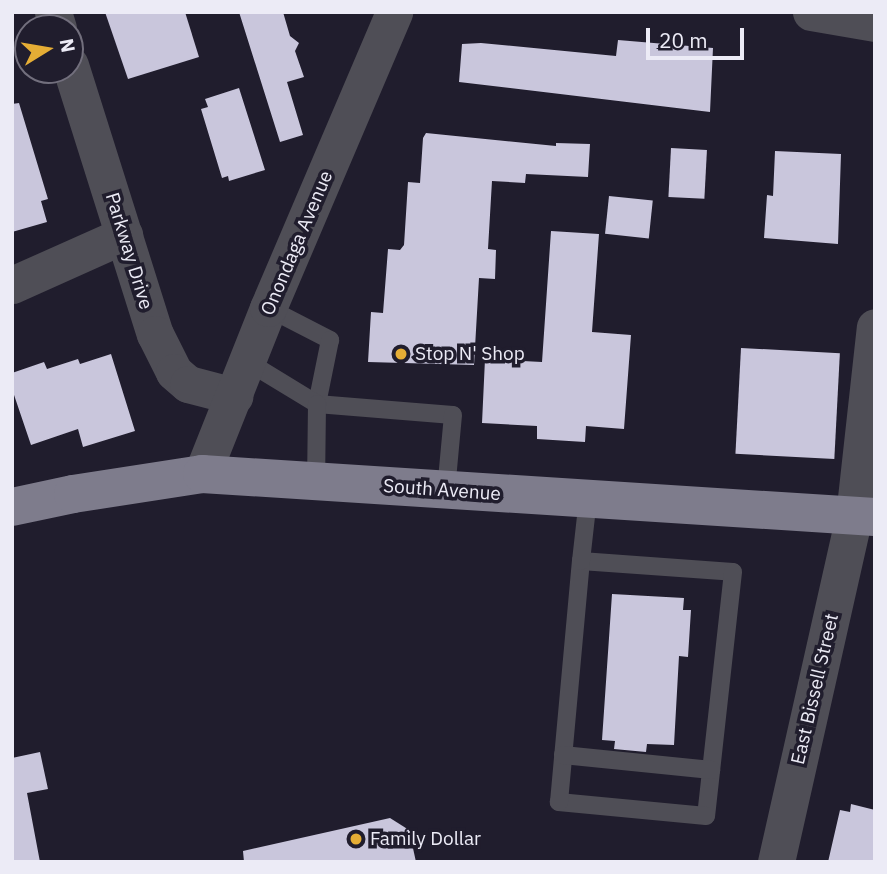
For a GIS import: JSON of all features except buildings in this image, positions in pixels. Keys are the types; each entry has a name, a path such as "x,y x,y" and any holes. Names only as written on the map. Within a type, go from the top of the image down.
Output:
{"main road":[{"name":"South Avenue","path":"12,507 73,494 202,474 864,517"}],"street":[{"name":"Onondaga Avenue","path":"202,474 268,308 394,12"},
{"path":"811,12 875,23"},
{"name":"Parkway Drive","path":"76,84 155,334 174,372 188,384 234,396"},
{"path":"12,285 124,235"},
{"name":"East Bissell Street","path":"776,862 864,517 875,327"}],"lane":[{"path":"268,308 330,340 317,404 317,481"},
{"path":"248,362 317,404 453,415 446,490"},
{"path":"581,561 733,572 706,816 559,802 581,561 588,499"},
{"path":"563,755 711,770"}],"place":[{"name":"Stop N' Shop","path":"401,354"},
{"name":"Family Dollar","path":"356,839"}]}
